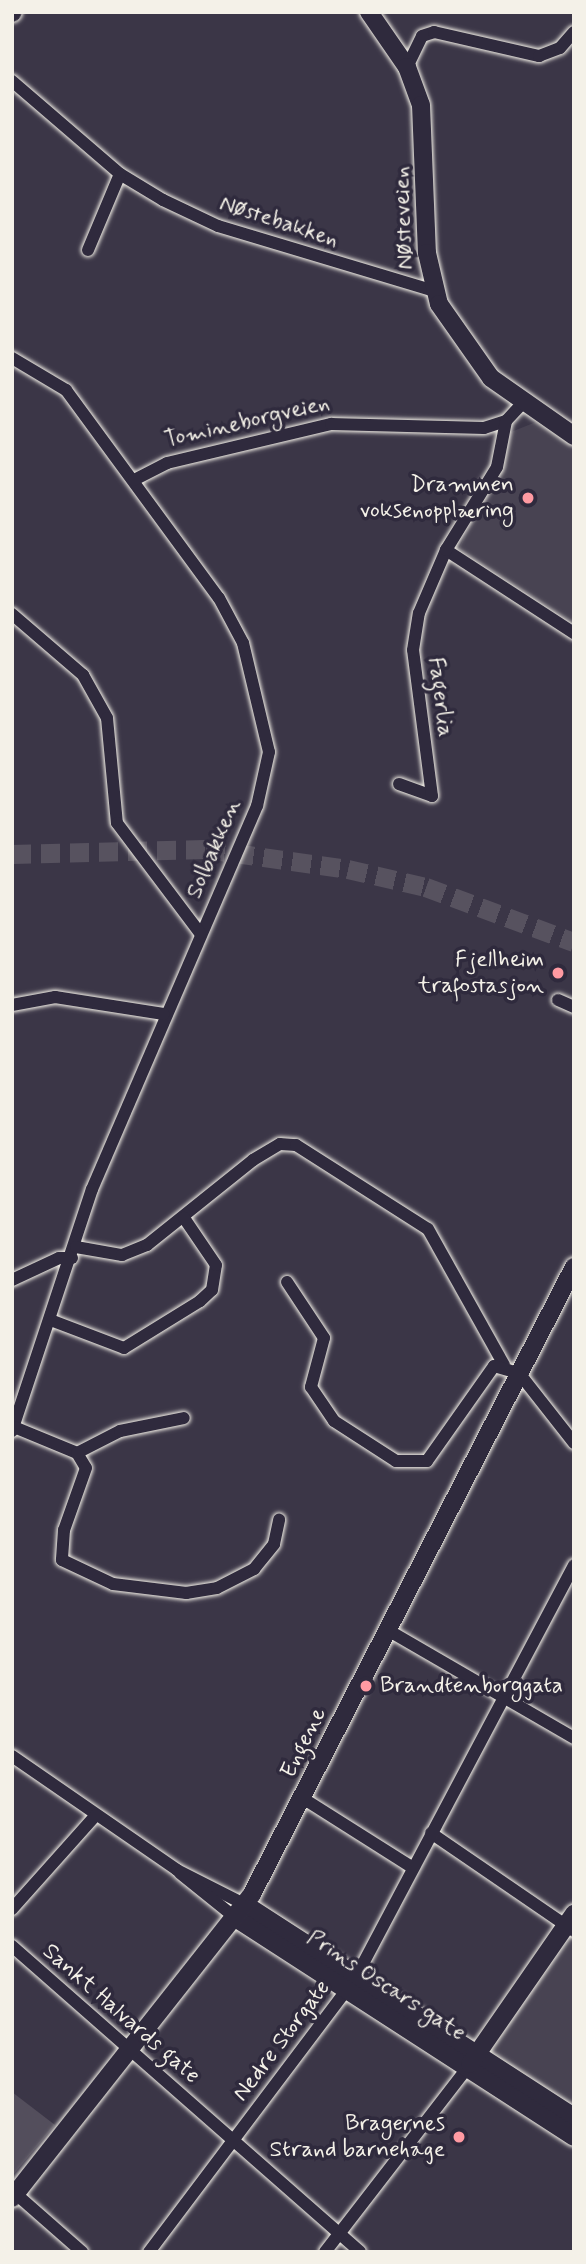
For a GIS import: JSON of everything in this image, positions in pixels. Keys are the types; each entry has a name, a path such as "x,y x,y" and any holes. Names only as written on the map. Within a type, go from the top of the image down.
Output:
{"main road":[{"name":"Nøsteveien","path":"369,12 407,67 424,120 434,291 477,363 522,404"},
{"path":"522,404 574,436"},
{"name":"Engene","path":"14,2196 133,2053 241,1912 304,1798 512,1369 574,1267"},
{"name":"Prins Oscars gate","path":"241,1912 472,2060 574,2117"},
{"path":"472,2060 571,1924"},
{"name":"Prins Oscars gate","path":"472,2060 574,2137"}],"street":[{"path":"407,67 422,36 434,32 540,56 560,48 574,32"},
{"name":"Nøstebakken","path":"12,81 120,174 218,226 434,291"},
{"path":"88,250 120,174"},
{"path":"12,358 66,390 134,480"},
{"path":"506,421 522,404"},
{"name":"Tomineborgveien","path":"134,480 167,463 331,424 484,428 506,421"},
{"name":"Fagerlia","path":"399,784 432,796 413,650 419,613 446,550 497,467 506,421"},
{"name":"Solbakken","path":"74,1253 92,1189 164,1013 257,806 268,752 263,708 230,616 134,480"},
{"path":"446,550 574,633"},
{"path":"12,614 83,675 107,718 117,823 200,933"},
{"path":"12,1005 55,997 164,1013"},
{"path":"558,1000 574,1007"},
{"path":"12,1280 74,1253 122,1255 184,1218 253,1160 280,1144 296,1145 428,1229 512,1369 574,1443"},
{"path":"53,1321 124,1348 200,1301 212,1290 216,1265 184,1218"},
{"path":"74,1253 53,1321 13,1429 77,1453 86,1468 64,1530 62,1560 113,1584 186,1593 217,1588 254,1569 274,1544 279,1520"},
{"path":"287,1282 324,1338 311,1387 334,1421 396,1461 427,1461 484,1378 512,1369"},
{"path":"77,1453 120,1431 184,1418"},
{"name":"Nedre Storgate","path":"149,2252 351,1983 413,1868 502,1691 574,1565"},
{"path":"386,1629 502,1691 574,1738"},
{"name":"Prins Oscars gate","path":"12,1756 241,1912"},
{"path":"304,1798 413,1868"},
{"path":"12,1909 96,1815"},
{"path":"431,1833 571,1924"},
{"name":"Sankt Halvards gate","path":"12,1946 360,2252"},
{"path":"325,2252 472,2060"},
{"path":"14,2196 82,2252"}],"shaded area":[{"name":"Drammen voksenopplæring","path":"536,422 574,446 574,623 459,549 511,432"},
{"path":"574,1914 574,2117 477,2054"},
{"path":"12,2092 55,2125 12,2176"}],"tunnel":[{"path":"12,854 206,849 348,869 426,887 574,942"}],"place":[{"name":"Drammen voksenopplæring","path":"528,498"},
{"name":"Fjellheim trafostasjon","path":"558,973"},
{"name":"Brandtenborggata","path":"366,1686"},
{"name":"Bragernes Strand barnehage","path":"459,2137"}]}
